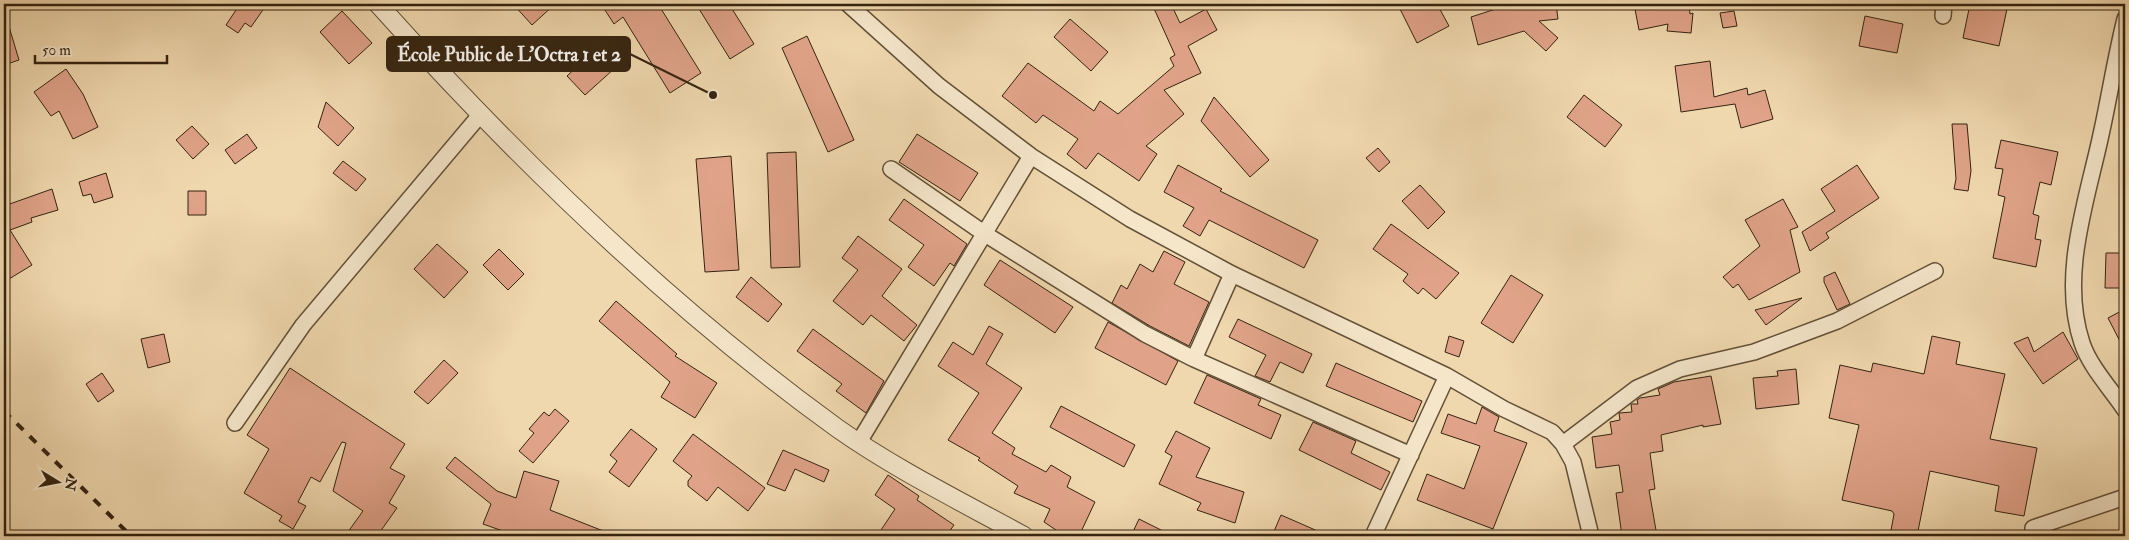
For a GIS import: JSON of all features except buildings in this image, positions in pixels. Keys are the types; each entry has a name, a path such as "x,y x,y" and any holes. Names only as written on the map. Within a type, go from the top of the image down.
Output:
{"street":[{"path":"378,4 480,115 567,203 729,344 859,442 1024,536"},
{"path":"857,7 939,86 1031,156 1130,219 1232,274 1447,376 1504,409 1552,432 1563,444 1573,462 1591,536"},
{"path":"2125,19 2082,216 2074,265 2075,314 2082,344 2125,410"},
{"path":"235,423 303,325 480,115"},
{"path":"859,442 1031,156"},
{"path":"891,169 985,234 1145,334 1194,359 1411,455"},
{"path":"1563,444 1637,388 1680,369 1754,352 1837,321 1935,271"},
{"path":"1194,359 1232,274"},
{"path":"1373,536 1447,376"},
{"path":"2033,528 2125,497"}],"railway":[{"path":"4,411 131,536"}],"place":[{"name":"École Public de L'Octra 1 et 2","path":"713,95"}]}
